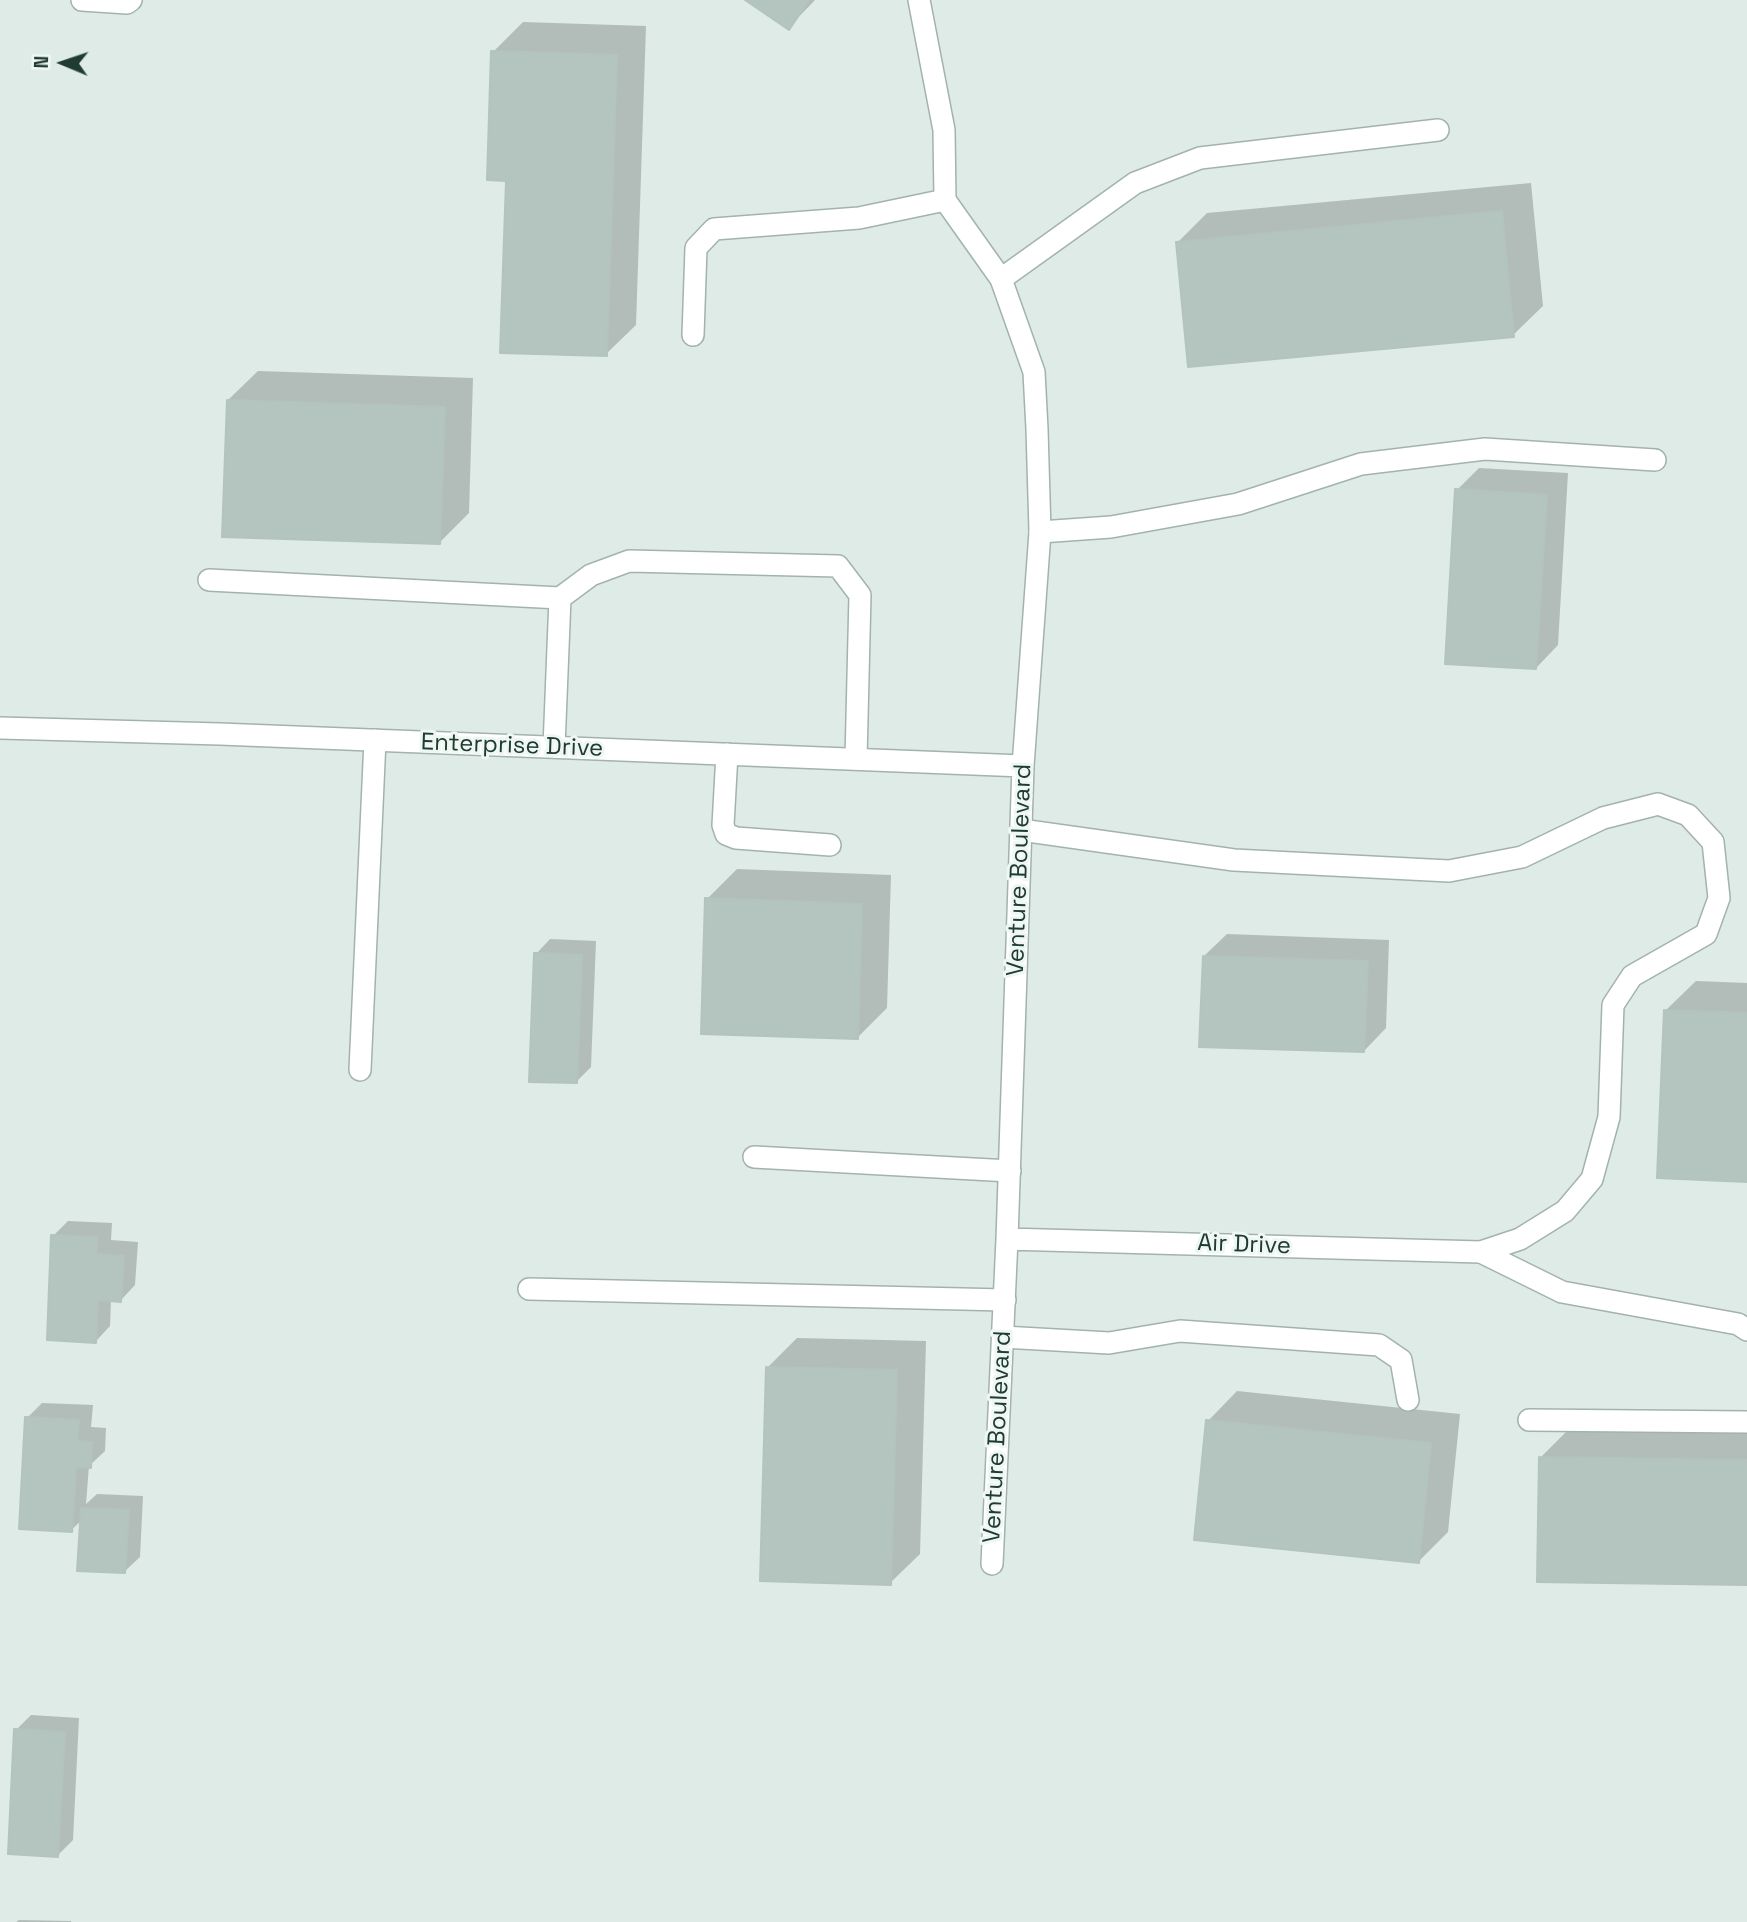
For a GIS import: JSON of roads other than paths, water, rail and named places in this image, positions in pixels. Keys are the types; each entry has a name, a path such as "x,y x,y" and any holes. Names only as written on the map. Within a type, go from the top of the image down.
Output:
{"street":[{"path":"82,0 127,3 131,0"},
{"path":"693,335 696,248 715,229 859,218 946,200 944,130 919,0"},
{"path":"1000,279 1135,183 1200,158 1438,130"},
{"name":"Venture Boulevard","path":"946,200 1000,279 1034,372 1040,533 1023,766 1005,1300 992,1564"},
{"path":"1040,533 1111,527 1238,504 1362,464 1471,450 1655,460"},
{"path":"209,580 561,598 591,575 629,561 838,566 860,595 856,759"},
{"path":"554,747 561,598"},
{"name":"Enterprise Drive","path":"0,728 1023,766"},
{"path":"360,1070 375,740"},
{"path":"727,754 723,825 726,834 736,838 830,845"},
{"path":"1021,830 1234,860 1449,871 1522,857 1603,818 1658,804 1688,815 1713,842 1719,898 1706,934 1632,976 1613,1005 1609,1117 1592,1179 1565,1211 1520,1239 1481,1252"},
{"path":"754,1157 1010,1171"},
{"name":"Air Drive","path":"1007,1239 1481,1252"},
{"path":"1481,1252 1562,1292 1738,1324 1747,1329"},
{"path":"529,1289 1005,1300"},
{"path":"1003,1337 1110,1343 1180,1331 1379,1345 1401,1360 1408,1400"},
{"path":"1529,1420 1747,1422"}]}
